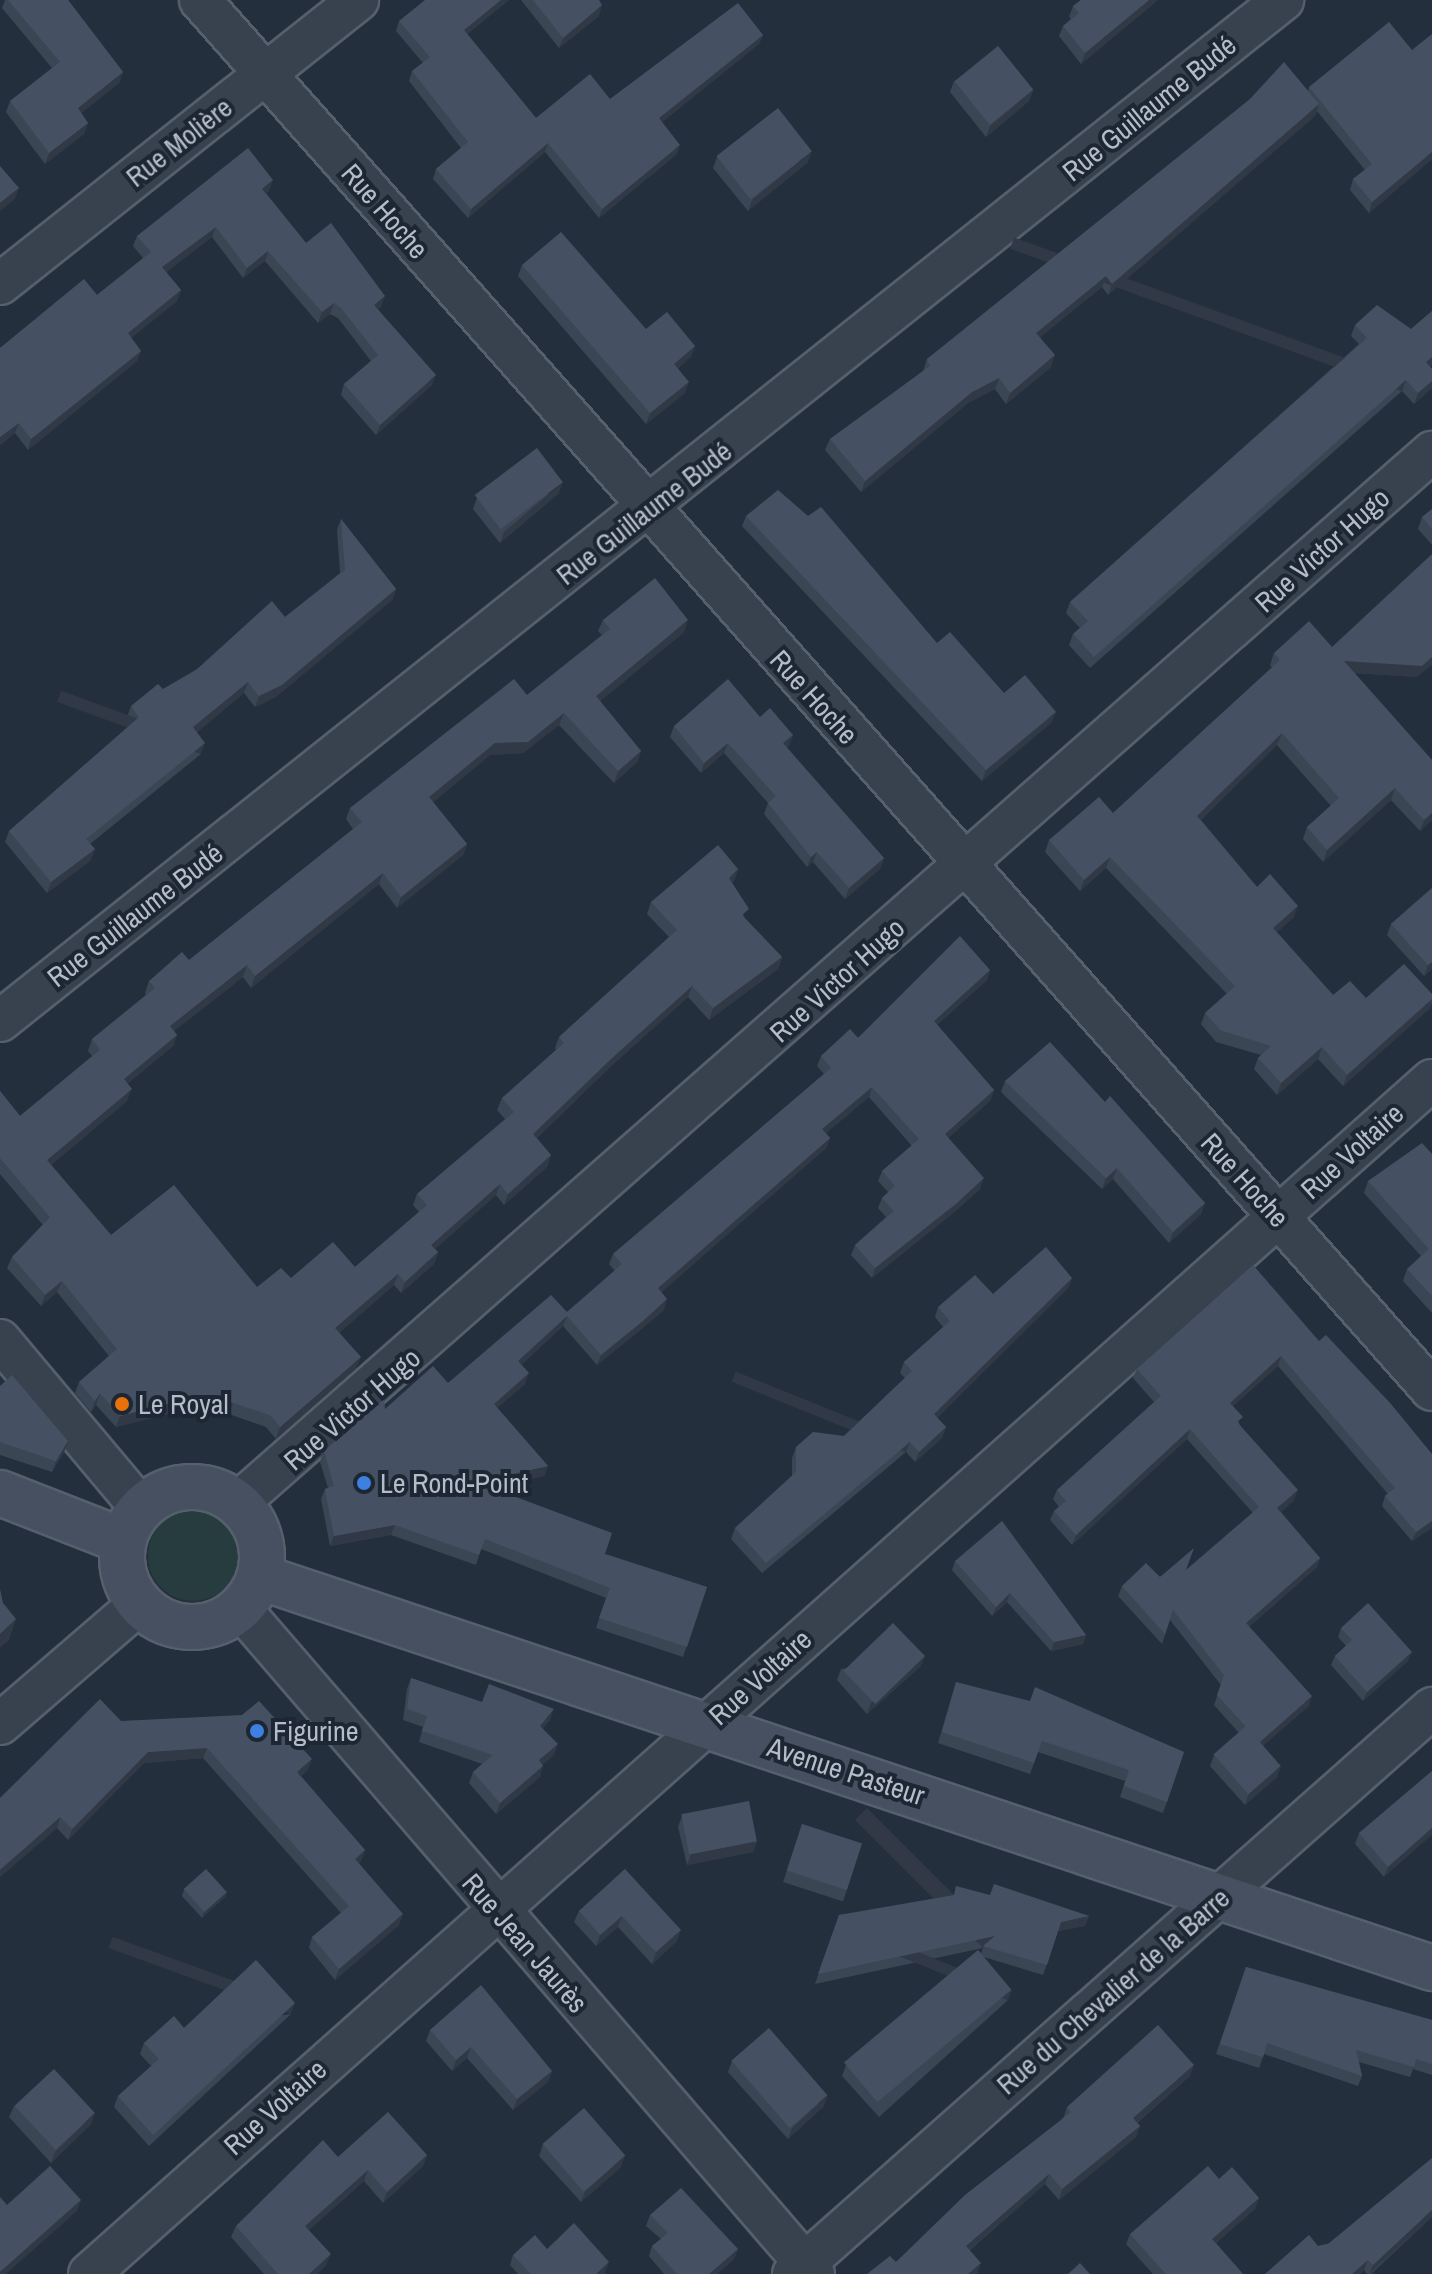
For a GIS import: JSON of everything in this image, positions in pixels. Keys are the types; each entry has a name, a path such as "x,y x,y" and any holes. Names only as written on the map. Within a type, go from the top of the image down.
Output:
{"street":[{"name":"Rue Hoche","path":"200,0 647,511 1432,1390"},
{"name":"Rue Molière","path":"0,284 358,0"},
{"name":"Rue Guillaume Budé","path":"0,1021 647,511 1283,0"},
{"name":"Rue Victor Hugo","path":"238,1503 966,866 1432,452"},
{"name":"Rue Voltaire","path":"89,2274 1432,1080"},
{"path":"0,1340 132,1525 127,1586 139,1604 168,1622 200,1627 250,1592 260,1537 238,1503 220,1492 178,1487 132,1525"},
{"path":"0,1493 132,1525"},
{"name":"Avenue Pasteur","path":"250,1592 706,1725 1432,1968"},
{"name":"Rue Jean Jaurès","path":"250,1592 496,1909 804,2270"},
{"path":"0,1724 139,1604"},
{"name":"Rue du Chevalier de la Barre","path":"804,2270 1432,1708"}],"green space":[{"path":"193,1511 210,1515 225,1524 234,1539 238,1556 234,1573 225,1588 210,1597 193,1601 176,1597 161,1588 152,1573 148,1556 152,1539 161,1524 176,1515"}],"building":[{"path":"8,0 68,0 123,72 78,108 88,123 49,153 10,101 60,62"},
{"path":"425,0 501,0 464,30 536,118 590,74 610,99 738,3 763,35 659,118 680,145 602,209 548,143 471,209 436,169 468,142 412,71 430,57 399,21"},
{"path":"533,0 599,0 602,5 563,38"},
{"path":"1081,0 1149,0 1085,53 1063,26 1079,13 1073,6"},
{"path":"1389,22 1412,50 1432,34 1432,152 1372,202 1353,179 1372,164 1309,87"},
{"path":"998,46 1033,90 990,125 954,81"},
{"path":"1284,62 1319,104 1112,284 1106,276 1036,333 1055,355 1010,393 999,378 972,392 865,481 830,439 930,366 927,359 1250,99"},
{"path":"778,108 812,151 750,199 717,156"},
{"path":"248,148 273,180 262,189 306,243 331,223 385,296 374,305 436,375 380,425 344,384 378,355 341,308 334,303 322,312 268,251 247,268 216,227 162,267 181,290 128,333 141,351 31,439 19,423 0,437 0,348 84,279 97,295 151,252 137,236"},
{"path":"0,166 19,188 0,203"},
{"path":"561,232 646,329 667,312 695,346 674,364 689,382 650,413 522,265"},
{"path":"1377,305 1411,329 1432,311 1432,357 1426,362 1432,369 1432,381 1418,393 1406,380 1094,657 1073,634 1088,621 1070,602 1367,338 1355,325"},
{"path":"537,448 563,482 501,529 475,495"},
{"path":"778,490 808,516 821,507 937,643 950,632 1004,693 1025,675 1056,712 986,770 746,516"},
{"path":"1432,509 1432,529 1422,517"},
{"path":"341,519 396,589 282,685 259,696 248,682 193,727 205,743 86,839 95,849 51,882 9,831 139,717 131,706 158,684 163,689 195,671 272,601 285,617 345,570"},
{"path":"1432,554 1432,657 1422,666 1344,661 1432,760 1432,813 1424,820 1395,788 1327,850 1307,827 1339,798 1282,733 1197,816 1257,887 1270,874 1298,906 1273,928 1333,995 1350,981 1366,998 1404,964 1432,994 1432,999 1347,1075 1322,1047 1281,1083 1258,1058 1271,1046 1220,1030 1205,1013 1235,986 1110,857 1084,880 1049,840 1099,797 1113,813 1280,660 1274,653 1309,621 1332,647"},
{"path":"655,578 688,620 596,696 641,751 618,771 564,713 528,742 495,743 429,797 467,844 401,897 383,873 255,976 247,965 170,1026 177,1035 124,1079 132,1089 47,1160 111,1235 174,1185 257,1287 281,1268 291,1278 333,1242 355,1267 427,1205 417,1194 514,1112 502,1098 564,1043 559,1037 677,930 651,902 718,845 738,869 729,878 749,909 742,915 782,957 713,1008 692,986 612,1058 533,1134 551,1155 508,1194 500,1184 431,1245 438,1252 405,1282 398,1274 335,1328 361,1357 280,1427 270,1415 233,1403 191,1398 120,1416 100,1393 95,1401 79,1382 117,1349 62,1281 45,1295 12,1257 50,1217 0,1158 0,1091 20,1116 100,1050 92,1039 155,988 149,981 182,952 189,960 362,822 350,808 514,679 527,695 610,629 603,620"},
{"path":"728,679 760,717 770,708 793,735 783,743 884,858 849,888 817,852 811,857 768,803 776,796 728,743 704,763 674,726"},
{"path":"1432,888 1432,962 1428,965 1391,924"},
{"path":"960,936 990,970 934,1021 994,1090 945,1134 984,1178 875,1268 855,1245 894,1211 882,1198 895,1186 882,1171 919,1139 872,1087 822,1129 830,1138 658,1288 667,1299 643,1321 601,1355 567,1316 518,1361 529,1373 494,1404 548,1466 476,1482 612,1533 605,1554 707,1587 687,1647 599,1618 610,1588 485,1539 479,1555 395,1525 334,1536 325,1489 334,1486 324,1451 384,1399 385,1409 433,1366 448,1383 551,1295 567,1312 622,1264 613,1254 831,1068 821,1056 850,1029 858,1038"},
{"path":"1050,1042 1105,1102 1110,1096 1205,1203 1173,1232 1117,1168 1106,1178 1005,1081"},
{"path":"1422,1143 1432,1154 1432,1296 1407,1269 1429,1249 1368,1181"},
{"path":"1046,1247 1072,1278 934,1414 946,1427 919,1452 910,1442 766,1563 735,1528 796,1472 796,1447 813,1432 844,1436 912,1371 904,1362 950,1321 938,1307 975,1275 993,1294"},
{"path":"1253,1265 1319,1341 1326,1335 1391,1404 1432,1454 1432,1521 1416,1532 1385,1496 1395,1488 1281,1356 1230,1403 1243,1417 1237,1422 1298,1490 1277,1508 1320,1558 1246,1623 1312,1696 1260,1742 1217,1695 1224,1675 1173,1610 1165,1634 1122,1586 1146,1563 1160,1577 1194,1548 1186,1570 1259,1507 1190,1429 1076,1535 1054,1511 1066,1501 1057,1490 1161,1396 1137,1369"},
{"path":"12,1375 68,1441 56,1461 0,1442 0,1386"},
{"path":"1002,1521 1086,1635 1054,1642 1010,1593 996,1607 955,1561"},
{"path":"0,1589 3,1603 16,1619 0,1634"},
{"path":"1368,1603 1412,1652 1367,1692 1335,1656 1352,1640 1341,1628"},
{"path":"893,1623 925,1656 875,1704 843,1671"},
{"path":"411,1678 482,1702 489,1684 554,1709 540,1726 558,1744 539,1760 543,1766 500,1803 473,1772 493,1755 422,1731 427,1716 407,1709"},
{"path":"956,1682 1030,1701 1035,1687 1184,1752 1167,1802 1124,1786 1129,1770 1042,1741 1034,1763 942,1732"},
{"path":"100,1699 121,1721 242,1715 259,1701 312,1759 297,1772 365,1850 355,1859 403,1914 339,1969 312,1937 349,1906 207,1748 148,1752 72,1829 60,1817 0,1870 0,1798"},
{"path":"1246,1726 1281,1766 1248,1794 1214,1754"},
{"path":"1432,1771 1432,1828 1388,1867 1359,1833"},
{"path":"749,1801 757,1841 689,1854 681,1814"},
{"path":"802,1824 862,1843 847,1890 787,1871"},
{"path":"206,1869 227,1892 204,1912 184,1889"},
{"path":"625,1869 681,1930 656,1952 622,1916 600,1935 579,1911"},
{"path":"994,1884 1089,1916 1061,1922 1047,1965 983,1946 995,1936 818,1974 839,1915 954,1895 956,1886 990,1895"},
{"path":"978,1950 1011,1990 877,2102 844,2062"},
{"path":"256,1960 295,2003 153,2135 118,2096 159,2059 144,2043 174,2016 184,2028"},
{"path":"1246,1967 1432,2020 1432,2064 1416,2059 1414,2067 1356,2050 1362,2076 1267,2043 1263,2057 1220,2044"},
{"path":"481,1985 552,2071 517,2099 471,2047 456,2060 430,2030"},
{"path":"1158,2025 1194,2065 1133,2118 1140,2126 1062,2189 1049,2174 966,2246 981,2263 968,2274 867,2274 890,2256 896,2262 965,2195 1071,2112 1067,2107"},
{"path":"769,2028 827,2095 790,2128 731,2061"},
{"path":"54,2069 95,2113 55,2150 15,2106"},
{"path":"584,2108 625,2156 584,2192 542,2144"},
{"path":"388,2112 427,2155 387,2192 368,2170 305,2226 331,2254 309,2274 278,2274 236,2226 323,2140 338,2157"},
{"path":"1432,2158 1432,2210 1373,2265 1368,2260 1352,2274 1265,2274 1309,2235 1318,2246 1328,2244"},
{"path":"50,2166 81,2200 0,2272 0,2197 7,2205"},
{"path":"1208,2166 1219,2179 1232,2167 1259,2198 1212,2239 1243,2274 1166,2274 1130,2234"},
{"path":"681,2188 738,2249 709,2274 677,2274 652,2246 668,2233 650,2215"},
{"path":"574,2223 609,2262 596,2274 531,2274 513,2255 535,2235 547,2249"},
{"path":"1080,2263 1090,2274 1068,2274"}],"place":[{"name":"Le Royal","path":"122,1404"},
{"name":"Le Rond-Point","path":"364,1483"},
{"name":"Figurine","path":"257,1731"}]}
